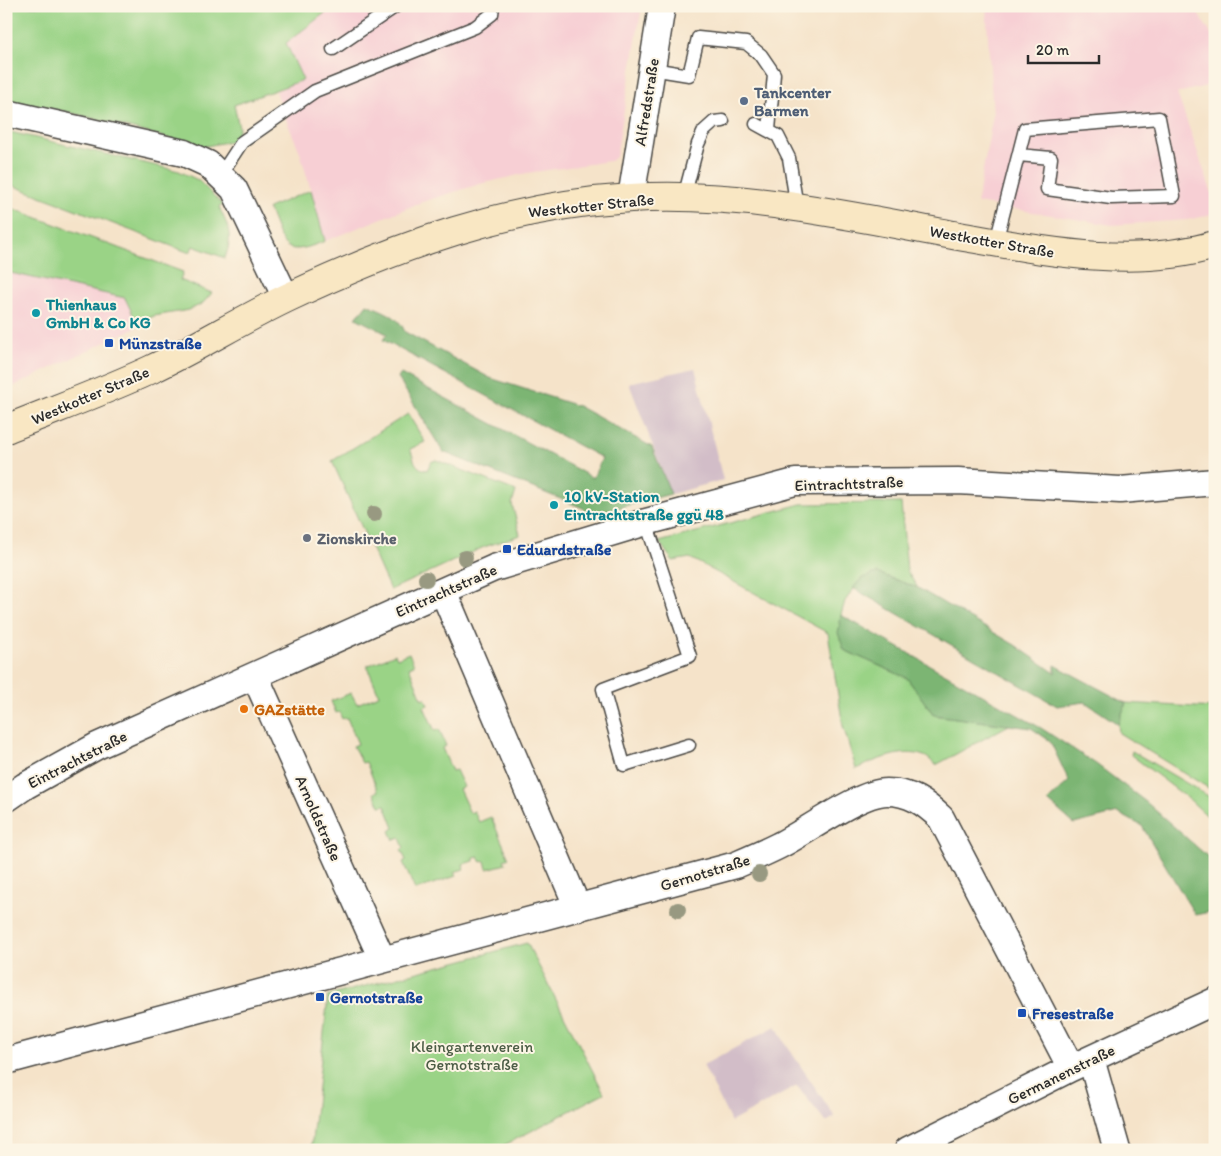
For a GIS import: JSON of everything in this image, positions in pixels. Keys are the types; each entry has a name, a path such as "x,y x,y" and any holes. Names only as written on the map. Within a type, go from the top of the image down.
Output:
{"main road":[{"name":"Westkotter Straße","path":"6,429 152,369 286,298 406,247 470,226 537,208 631,198 684,197 797,207 1067,254 1141,257 1199,250 1215,245"}],"street":[{"name":"Alfredstraße","path":"631,198 662,6"},
{"path":"6,113 184,153 208,164 221,174 234,189 286,298"},
{"name":"Eintrachtstraße","path":"6,798 97,746 494,568 646,522 795,482 958,480 1120,490 1215,482"},
{"path":"443,591 578,908"},
{"name":"Arnoldstraße","path":"255,676 382,959"},
{"name":"Gernotstraße","path":"6,1061 382,959 736,866 778,846 857,801 885,792 905,793 925,803 941,818 1081,1064"},
{"name":"Germanenstraße","path":"908,1150 1081,1064 1215,1001"},
{"path":"1081,1064 1118,1150"}],"lane":[{"path":"333,49 396,6"},
{"path":"221,174 242,142 316,91 475,27 492,14 493,6"},
{"path":"652,69 689,75 698,38 746,43 761,55 774,74 769,130"},
{"path":"996,242 1024,129 1159,118 1174,196 1111,198 1048,189 1051,158 1019,154"},
{"path":"684,197 704,131 714,122 723,121"},
{"path":"756,124 778,136 789,158 797,207"},
{"path":"646,522 690,656 603,689 624,765 689,746"}],"shaded area":[{"path":"334,6 642,6 616,157 610,161 527,173 480,184 422,202 325,241 300,152 276,91 303,79 286,43"},
{"path":"986,6 1193,6 1215,40 1215,84 1177,93 1215,202 1215,214 1187,220 1112,225 977,203 993,115"},
{"path":"6,272 125,298 139,326 6,390"},
{"path":"695,368 723,480 671,494 629,383"},
{"path":"776,1026 785,1043 835,1117 826,1122 797,1086 731,1122 703,1065"}],"green space":[{"path":"6,6 334,6 286,43 303,80 234,105 239,127 236,140 202,147 68,112 6,101"},
{"path":"6,131 179,171 198,180 223,205 219,207 229,232 229,244 225,258 193,246 190,253 6,183"},
{"path":"311,190 325,241 300,249 286,246 277,232 268,208"},
{"path":"6,206 183,272 180,280 212,293 202,304 189,310 154,316 137,323 125,298 6,272"},
{"path":"367,304 384,311 399,321 405,332 490,378 578,406 652,447 671,494 587,516 583,508 443,452 398,378 401,374 593,478 602,458 383,340 387,334 356,318"},
{"path":"408,414 425,442 410,449 417,465 427,470 431,462 436,460 516,491 512,504 520,535 484,547 390,590 332,461"},
{"path":"901,503 907,571 918,588 877,573 862,578 845,601 841,615 844,650 907,678 934,715 1009,725 936,765 926,757 907,753 889,756 856,769 843,726 828,633 690,558 673,561 659,542 801,504"},
{"path":"877,573 918,588 1015,645 1055,673 1055,665 1126,703 1118,724 1085,702 1057,706 853,588 862,578"},
{"path":"841,615 1041,728 1096,764 1146,802 1215,863 1215,911 1195,915 1142,826 1118,813 1074,824 1048,801 1069,781 1050,741 1031,728 934,715 907,678 844,650 838,633"},
{"path":"409,653 414,665 409,667 422,699 425,698 428,705 424,707 435,731 439,729 446,746 442,748 452,771 456,770 464,787 459,789 470,813 474,811 479,822 491,817 509,858 504,860 506,864 487,869 485,861 481,862 479,857 474,858 474,861 463,864 464,869 454,872 456,876 415,890 403,862 406,860 401,850 404,848 400,838 394,840 390,831 394,828 385,805 380,806 374,793 378,791 366,762 362,763 353,746 358,744 347,718 342,719 339,712 336,713 331,701 351,693 357,704 379,695 367,666 395,654 397,658"},
{"path":"1126,703 1215,708 1215,792 1119,733 1118,724"},
{"path":"1132,751 1215,800 1215,823 1190,800 1131,755"},
{"name":"Kleingartenverein Gernotstraße","path":"527,943 604,1093 495,1150 311,1150 328,996"}],"place":[{"name":"Tankcenter Barmen","path":"744,101"},
{"name":"Thienhaus GmbH & Co KG","path":"36,313"},
{"name":"Münzstraße","path":"109,343"},
{"name":"10 kV-Station Eintrachtstraße ggü 48","path":"554,505"},
{"name":"Zionskirche","path":"307,538"},
{"name":"Eduardstraße","path":"507,549"},
{"name":"GAZstätte","path":"244,709"},
{"name":"Gernotstraße","path":"320,997"},
{"name":"Fresestraße","path":"1022,1013"}]}
